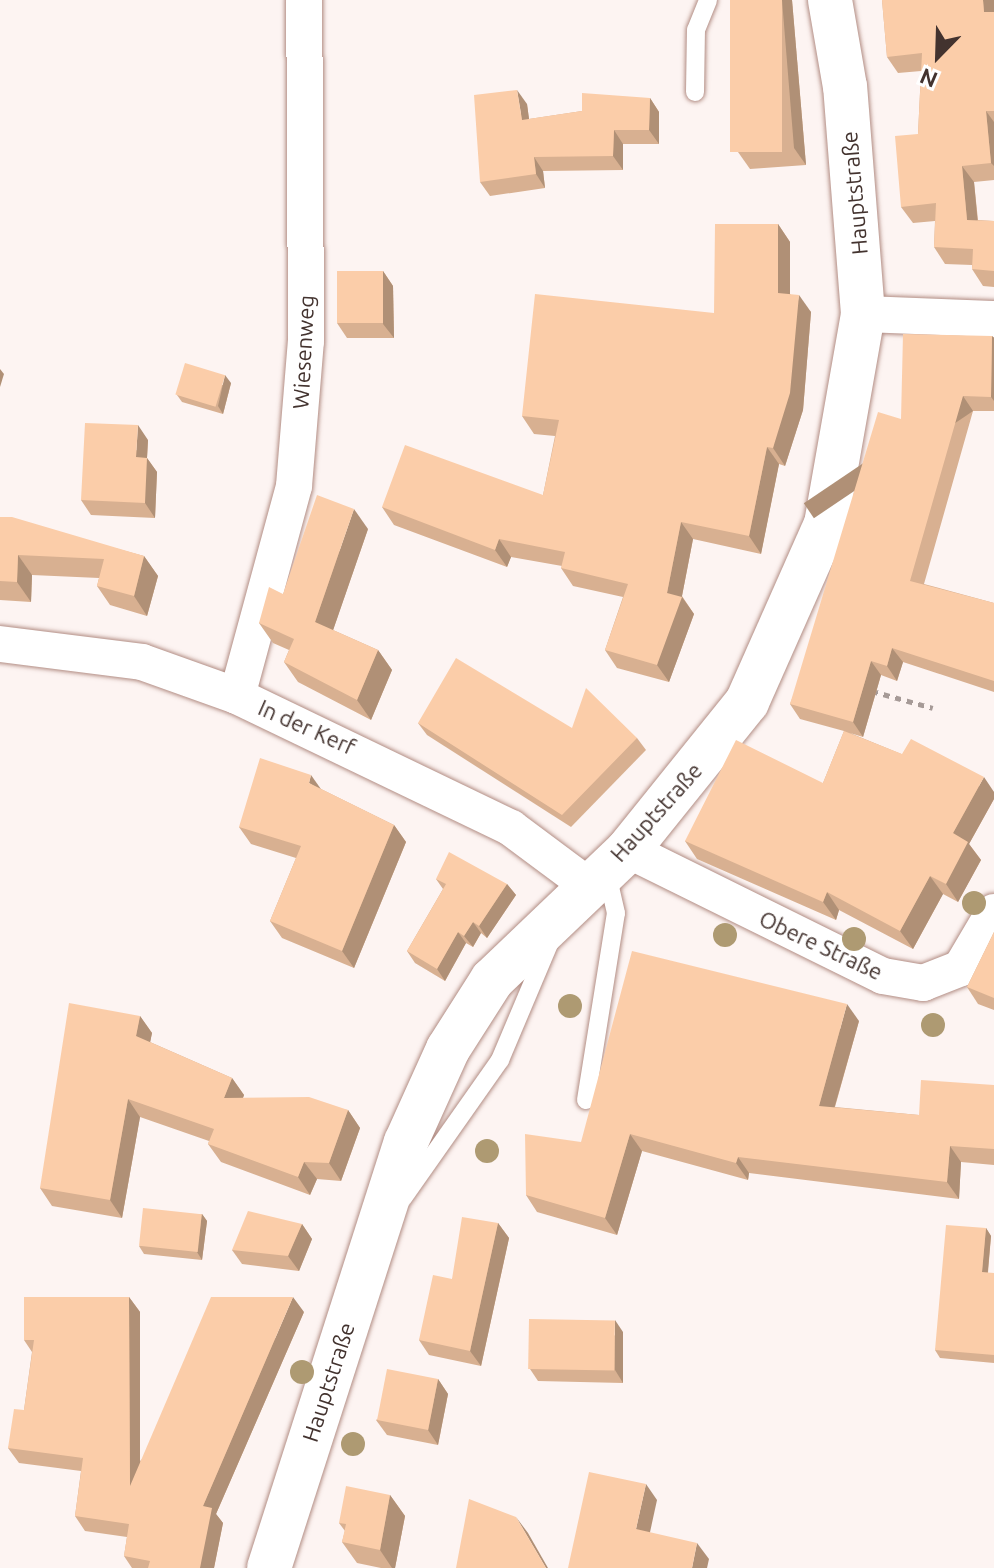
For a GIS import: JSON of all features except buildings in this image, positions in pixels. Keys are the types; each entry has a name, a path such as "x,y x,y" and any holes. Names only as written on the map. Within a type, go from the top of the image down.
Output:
{"street":[{"name":"Wiesenweg","path":"237,696 294,486 306,341 304,0"},
{"name":"Hauptstraße","path":"269,1568 375,1235 448,1049 492,980 595,879 747,702 771,656 826,524 863,314 845,87 830,0"},
{"path":"863,314 994,319"},
{"name":"In der Kerf","path":"0,644 142,662 237,696 511,828 595,879"},
{"name":"Obere Straße","path":"595,879 883,976 923,983 961,968 994,912"}],"lane":[{"path":"695,92 696,30 708,0"},
{"path":"586,1100 616,913 595,879"}],"path":[{"path":"857,686 933,708"}]}
